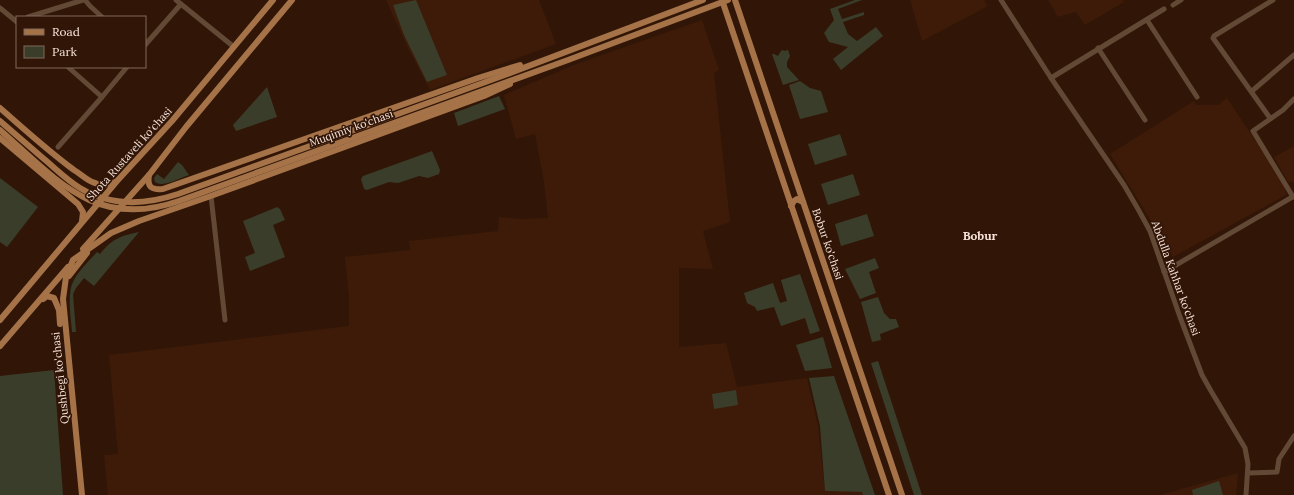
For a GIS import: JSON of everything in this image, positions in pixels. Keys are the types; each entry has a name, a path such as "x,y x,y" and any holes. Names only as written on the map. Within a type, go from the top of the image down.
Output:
{"main road":[{"name":"Shota Rustaveli ko'chasi","path":"0,320 117,181 172,121 273,0"},
{"path":"0,346 73,260 149,175 186,127 292,0"},
{"name":"Muqimiy ko'chasi","path":"0,130 57,180 73,192 97,204 124,209 144,209 167,205 703,0"},
{"name":"Bobur ko'chasi","path":"735,0 902,495"},
{"name":"Muqimiy ko'chasi","path":"0,121 82,189 105,198 132,202 158,200 568,60 724,1"},
{"name":"Bobur ko'chasi","path":"724,1 889,495"},
{"path":"645,22 648,26 647,30"},
{"path":"149,175 148,184 155,190 163,189 478,78 563,53"},
{"path":"73,260 95,243 125,226 194,203 484,96 568,60"},
{"path":"0,108 68,165 96,184 106,185 117,181"},
{"path":"0,138 82,209 83,216 81,224"},
{"path":"53,183 59,182 65,178 68,172 68,165"},
{"path":"186,181 183,188 183,194 187,200 194,203"},
{"path":"792,206 795,200 800,200 803,202"},
{"path":"63,290 70,275 95,243"},
{"name":"Qushbegi ko'chasi","path":"73,260 66,277 63,290 65,327 82,495"},
{"name":"Qushbegi ko'chasi","path":"22,320 30,314 45,296 54,298 59,310 79,495"}],"street":[{"path":"31,16 84,0 101,16"},
{"name":"Abdulla Kahhar ko'chasi","path":"1001,0 1138,209 1150,231 1202,375 1210,391 1245,448 1248,472 1246,495"},
{"path":"1173,5 1181,0"},
{"path":"1270,118 1213,38 1273,0"},
{"path":"146,44 178,2 234,47"},
{"path":"0,8 16,20"},
{"path":"1051,78 1098,48 1164,10"},
{"path":"1147,20 1197,97"},
{"path":"1098,48 1145,120"},
{"path":"1252,91 1294,54"},
{"path":"69,68 102,97"},
{"path":"58,147 126,68"},
{"path":"1164,272 1293,197 1253,131 1283,110 1294,99"},
{"path":"211,196 225,320"},
{"path":"1248,472 1278,472 1279,459 1294,436"}],"shaded area":[{"path":"386,0 539,0 556,44 430,90 408,48"},
{"path":"910,0 984,0 988,6 922,41"},
{"path":"1048,0 1123,0 1124,2 1085,25 1076,12 1058,17"},
{"path":"702,20 719,70 714,73 730,222 703,231 713,269 679,268 679,347 726,343 737,387 807,378 818,426 825,491 863,492 863,495 108,495 104,455 118,454 109,355 349,326 349,298 345,257 410,250 409,241 498,231 499,217 523,219 548,218 544,182 535,134 516,139 504,95 576,64"},
{"path":"1227,98 1269,161 1285,188 1286,195 1173,257 1110,154 1194,101 1196,105 1218,105"},
{"path":"1294,146 1294,182 1288,182 1274,157"},
{"path":"1238,473 1236,495 1160,495"}],"green space":[{"path":"416,0 447,75 427,82 404,35 393,5"},
{"path":"855,0 862,0 838,9 842,19 864,12 864,15 843,22 848,34 857,41 876,27 883,36 841,70 833,59 848,47 829,42 824,33 834,20 830,9"},
{"path":"783,50 788,50 790,56 787,62 787,67 799,80 783,85 772,54 778,56"},
{"path":"800,81 810,88 821,91 828,112 800,119 789,85"},
{"path":"267,87 277,117 236,131 233,125"},
{"path":"499,96 505,109 458,126 454,113"},
{"path":"840,134 847,155 815,165 808,144"},
{"path":"432,151 440,170 439,174 428,178 419,176 398,183 389,182 367,190 364,189 361,179 363,176"},
{"path":"178,162 189,175 167,183 158,184 155,182 154,178 157,174 164,179"},
{"path":"853,174 860,195 828,205 821,184"},
{"path":"0,178 38,207 7,247 0,242"},
{"path":"277,207 280,209 285,220 273,225 285,257 250,271 245,257 255,253 243,221"},
{"path":"867,214 874,236 841,246 835,224"},
{"path":"139,232 94,286 84,278 76,288 73,294 76,332 72,332 70,293 73,282 78,274 97,252 100,254 108,245 117,239"},
{"path":"875,258 879,268 869,272 876,293 860,299 845,269"},
{"path":"800,274 820,331 810,334 805,318 781,326 774,307 757,311 755,307 747,303 744,293 773,283 780,303 787,301 781,280"},
{"path":"878,297 884,313 890,319 896,319 899,327 880,334 881,340 872,342 861,302"},
{"path":"823,337 832,368 805,371 796,345"},
{"path":"878,361 922,495 914,495 871,363"},
{"path":"54,370 63,495 0,495 0,376"},
{"path":"834,376 875,495 863,495 862,492 825,491 820,426 809,378"},
{"path":"736,390 738,405 714,409 712,394"},
{"path":"1219,481 1223,495 1193,495 1192,490"}],"district":[{"name":"Bobur","path":"980,235"}]}
